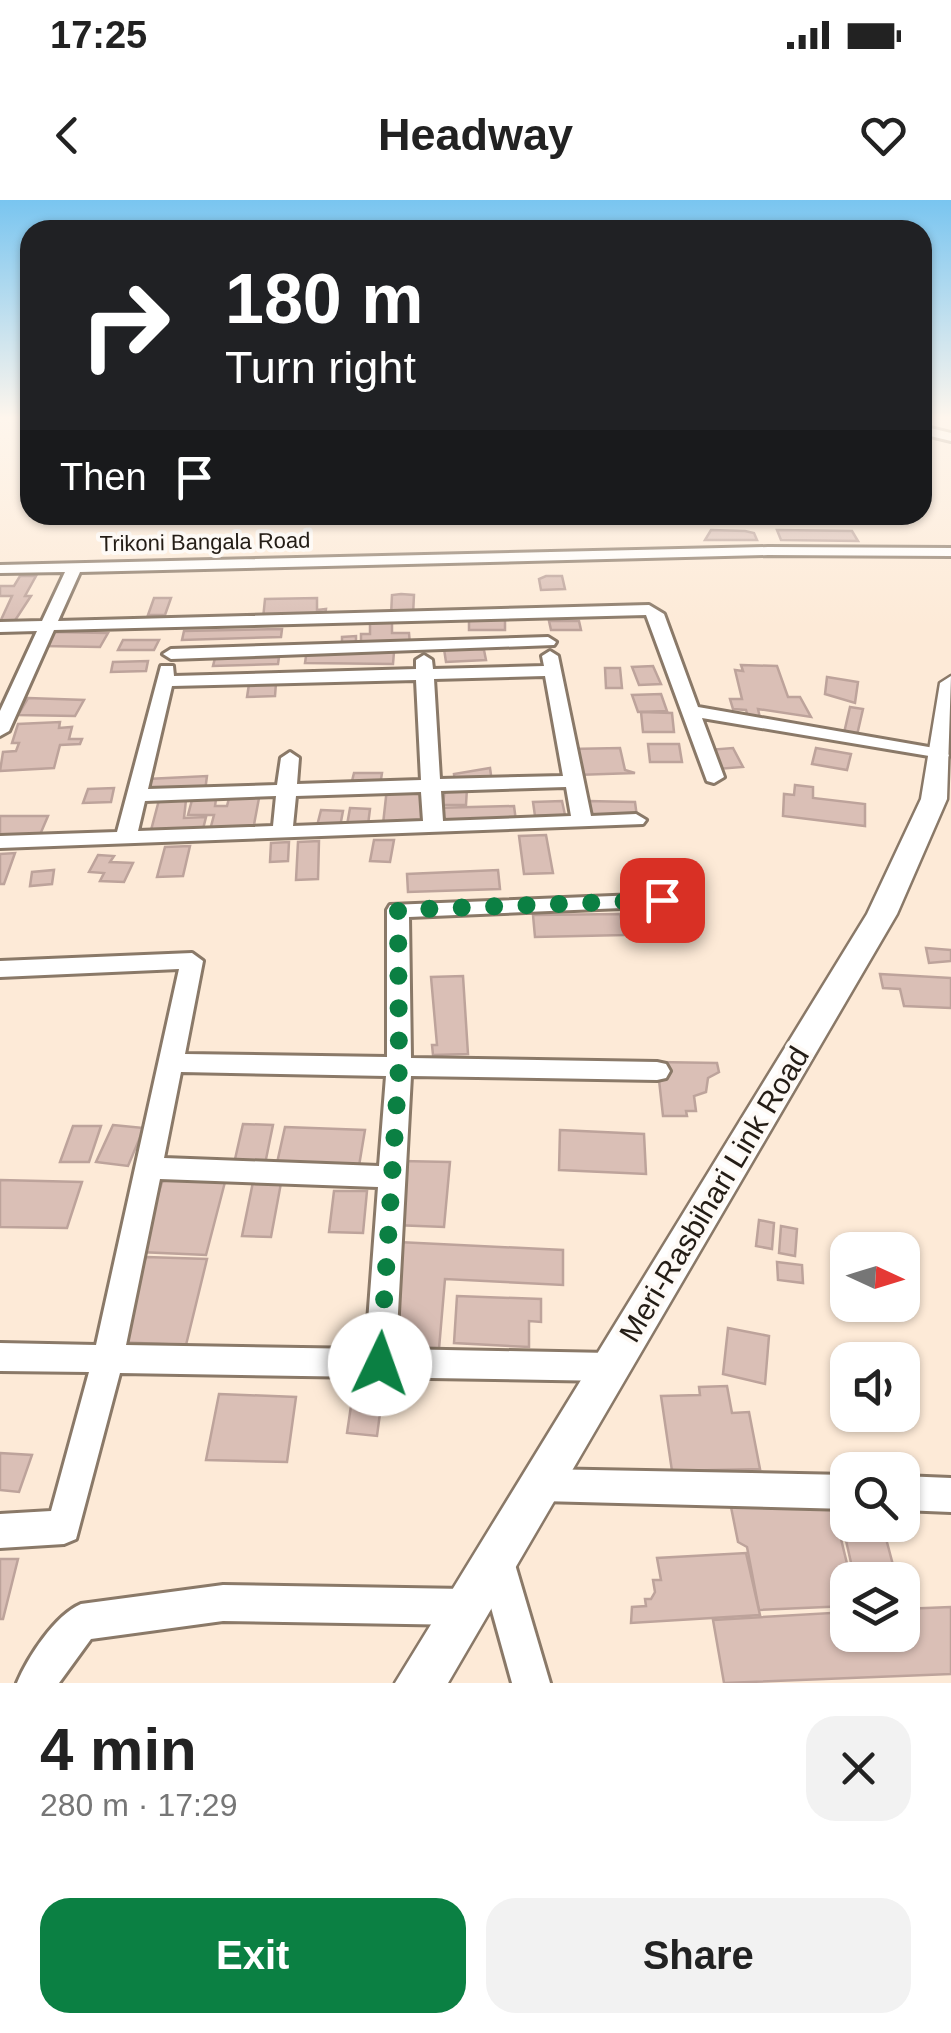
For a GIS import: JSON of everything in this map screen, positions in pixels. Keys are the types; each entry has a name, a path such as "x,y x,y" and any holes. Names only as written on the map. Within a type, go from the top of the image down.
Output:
{"main road":[{"name":"Meri-Rasbihari Link Road","path":"420,1683 882,914 934,799 951,683"}],"street":[{"path":"755,525 768,551"},
{"name":"Trikoni Bangala Road","path":"0,569 768,551 951,552"},
{"path":"0,731 6,702 74,568"},
{"path":"0,627 654,611 694,711 714,778"},
{"path":"542,614 582,822"},
{"path":"421,617 433,827"},
{"path":"295,699 300,620"},
{"path":"126,838 178,623"},
{"path":"171,654 548,642"},
{"path":"164,680 296,677 425,683 553,671"},
{"path":"694,711 940,754"},
{"path":"282,832 290,758"},
{"path":"137,794 574,780"},
{"path":"0,842 636,820"},
{"path":"380,1364 399,1067 398,910 662,900"},
{"path":"0,969 192,961 174,1063 108,1359 64,1528 0,1531"},
{"path":"174,1063 657,1071"},
{"path":"150,1168 390,1177"},
{"path":"0,1358 610,1367"},
{"path":"541,1485 830,1492"},
{"path":"920,1494 951,1494"},
{"path":"495,1558 531,1683"},
{"path":"36,1683 81,1622 224,1602 466,1606"}],"building":[{"path":"711,530 745,531 754,533 757,540 705,540"},
{"path":"777,530 852,531 858,541 781,540"},
{"path":"20,576 36,576 25,596 31,596 14,622 0,622 12,596 0,596 0,586 14,586"},
{"path":"562,576 565,589 541,590 539,579"},
{"path":"392,595 414,595 413,615 391,616"},
{"path":"154,598 171,598 165,615 148,615"},
{"path":"317,598 317,610 326,609 325,617 263,619 265,599"},
{"path":"469,619 505,619 505,630 469,630"},
{"path":"392,621 392,633 409,633 410,645 342,647 342,637 356,636 356,643 361,643 361,634 370,634 370,622"},
{"path":"549,621 579,621 581,630 551,630"},
{"path":"282,629 281,637 182,640 184,631"},
{"path":"53,632 108,633 100,647 44,646"},
{"path":"123,640 159,640 154,650 118,650"},
{"path":"444,649 484,650 486,660 446,662"},
{"path":"315,652 394,652 393,664 305,663 306,656"},
{"path":"279,657 278,664 213,666 215,658"},
{"path":"148,661 146,671 111,672 113,662"},
{"path":"741,665 777,666 788,697 800,697 811,717 758,709 760,718 748,717 746,710 733,709 730,699 742,699 735,670 743,671"},
{"path":"653,666 661,684 639,685 632,667"},
{"path":"605,668 620,668 622,688 606,688"},
{"path":"827,677 858,682 855,703 825,694"},
{"path":"276,683 275,696 247,697 249,684"},
{"path":"661,694 667,711 638,712 632,695"},
{"path":"28,698 84,700 75,716 18,715"},
{"path":"850,707 863,709 857,735 844,733"},
{"path":"641,712 672,713 674,732 643,732"},
{"path":"60,722 59,728 72,727 69,739 82,739 80,744 60,745 54,768 0,771 3,752 16,751 19,743 12,743 18,724"},
{"path":"648,744 679,744 682,762 650,762"},
{"path":"620,748 625,770 635,773 576,775 571,749"},
{"path":"733,748 743,767 717,769 707,750"},
{"path":"816,748 851,754 847,770 812,764"},
{"path":"490,768 492,782 455,783 454,774"},
{"path":"354,773 382,773 380,786 351,785"},
{"path":"207,776 205,791 145,792 147,779"},
{"path":"795,785 813,787 813,798 865,804 865,826 783,816 784,794 794,795"},
{"path":"421,786 423,822 383,824 387,788"},
{"path":"445,787 467,788 466,805 443,805"},
{"path":"114,788 111,802 83,803 88,789"},
{"path":"229,798 259,798 253,830 210,830 214,815 188,815 192,800 216,799 215,806 227,806"},
{"path":"159,800 186,800 184,818 206,817 202,833 150,834"},
{"path":"562,801 565,815 535,816 533,802"},
{"path":"587,801 635,802 637,817 588,816"},
{"path":"514,806 516,821 435,824 434,808"},
{"path":"350,808 370,809 368,825 347,825"},
{"path":"321,810 343,811 340,827 317,826"},
{"path":"0,816 48,816 39,837 0,837"},
{"path":"546,835 553,873 524,874 519,836"},
{"path":"374,840 394,840 390,862 370,861"},
{"path":"319,841 318,879 296,880 298,842"},
{"path":"289,842 288,861 270,862 271,843"},
{"path":"190,846 183,876 157,877 165,847"},
{"path":"15,853 4,884 0,884 0,854"},
{"path":"98,855 114,856 110,862 133,863 124,882 100,881 104,873 89,872"},
{"path":"54,870 52,884 30,886 32,872"},
{"path":"498,870 500,889 408,892 407,874"},
{"path":"620,914 624,935 535,937 533,915"},
{"path":"926,948 951,950 951,961 929,963"},
{"path":"880,974 951,978 951,1008 904,1006 900,989 883,988"},
{"path":"463,976 468,1054 433,1055 432,1045 437,1045 431,977"},
{"path":"657,1062 717,1063 719,1072 708,1078 706,1092 694,1096 696,1111 686,1111 687,1116 663,1116"},
{"path":"243,1124 273,1125 264,1169 233,1168"},
{"path":"113,1125 144,1128 128,1166 96,1162"},
{"path":"73,1126 101,1126 89,1162 60,1162"},
{"path":"285,1127 365,1130 359,1166 277,1163"},
{"path":"560,1130 644,1134 646,1174 559,1170"},
{"path":"401,1161 450,1162 444,1227 394,1225"},
{"path":"163,1179 225,1182 206,1255 140,1252"},
{"path":"0,1180 82,1182 67,1228 0,1227"},
{"path":"253,1182 281,1183 271,1237 242,1236"},
{"path":"334,1191 367,1191 363,1233 329,1232"},
{"path":"759,1220 774,1223 772,1249 756,1246"},
{"path":"781,1226 797,1229 795,1256 779,1253"},
{"path":"398,1242 563,1250 563,1285 445,1279 439,1349 386,1346"},
{"path":"146,1257 207,1259 186,1345 117,1342"},
{"path":"777,1262 802,1265 803,1283 778,1280"},
{"path":"457,1296 541,1299 541,1322 529,1321 529,1347 454,1343"},
{"path":"728,1328 769,1336 765,1384 723,1374"},
{"path":"727,1386 732,1413 749,1412 760,1469 672,1471 661,1396 700,1395 699,1387"},
{"path":"369,1390 383,1391 377,1436 347,1433 352,1399 367,1400"},
{"path":"219,1394 296,1397 287,1462 206,1460"},
{"path":"0,1453 32,1455 19,1492 0,1490"},
{"path":"830,1498 830,1542 842,1542 847,1562 830,1562 830,1607 759,1610 747,1547 738,1542 730,1502"},
{"path":"846,1542 887,1542 892,1562 851,1562"},
{"path":"746,1553 760,1615 631,1623 632,1607 646,1606 645,1599 651,1599 655,1592 653,1580 661,1580 657,1558"},
{"path":"0,1559 18,1559 3,1619 0,1619"},
{"path":"951,1607 951,1674 724,1683 713,1620 830,1613 830,1652 920,1652 920,1608"}],"route":[{"path":"380,1364 399,1067 398,910 662,900"}]}
